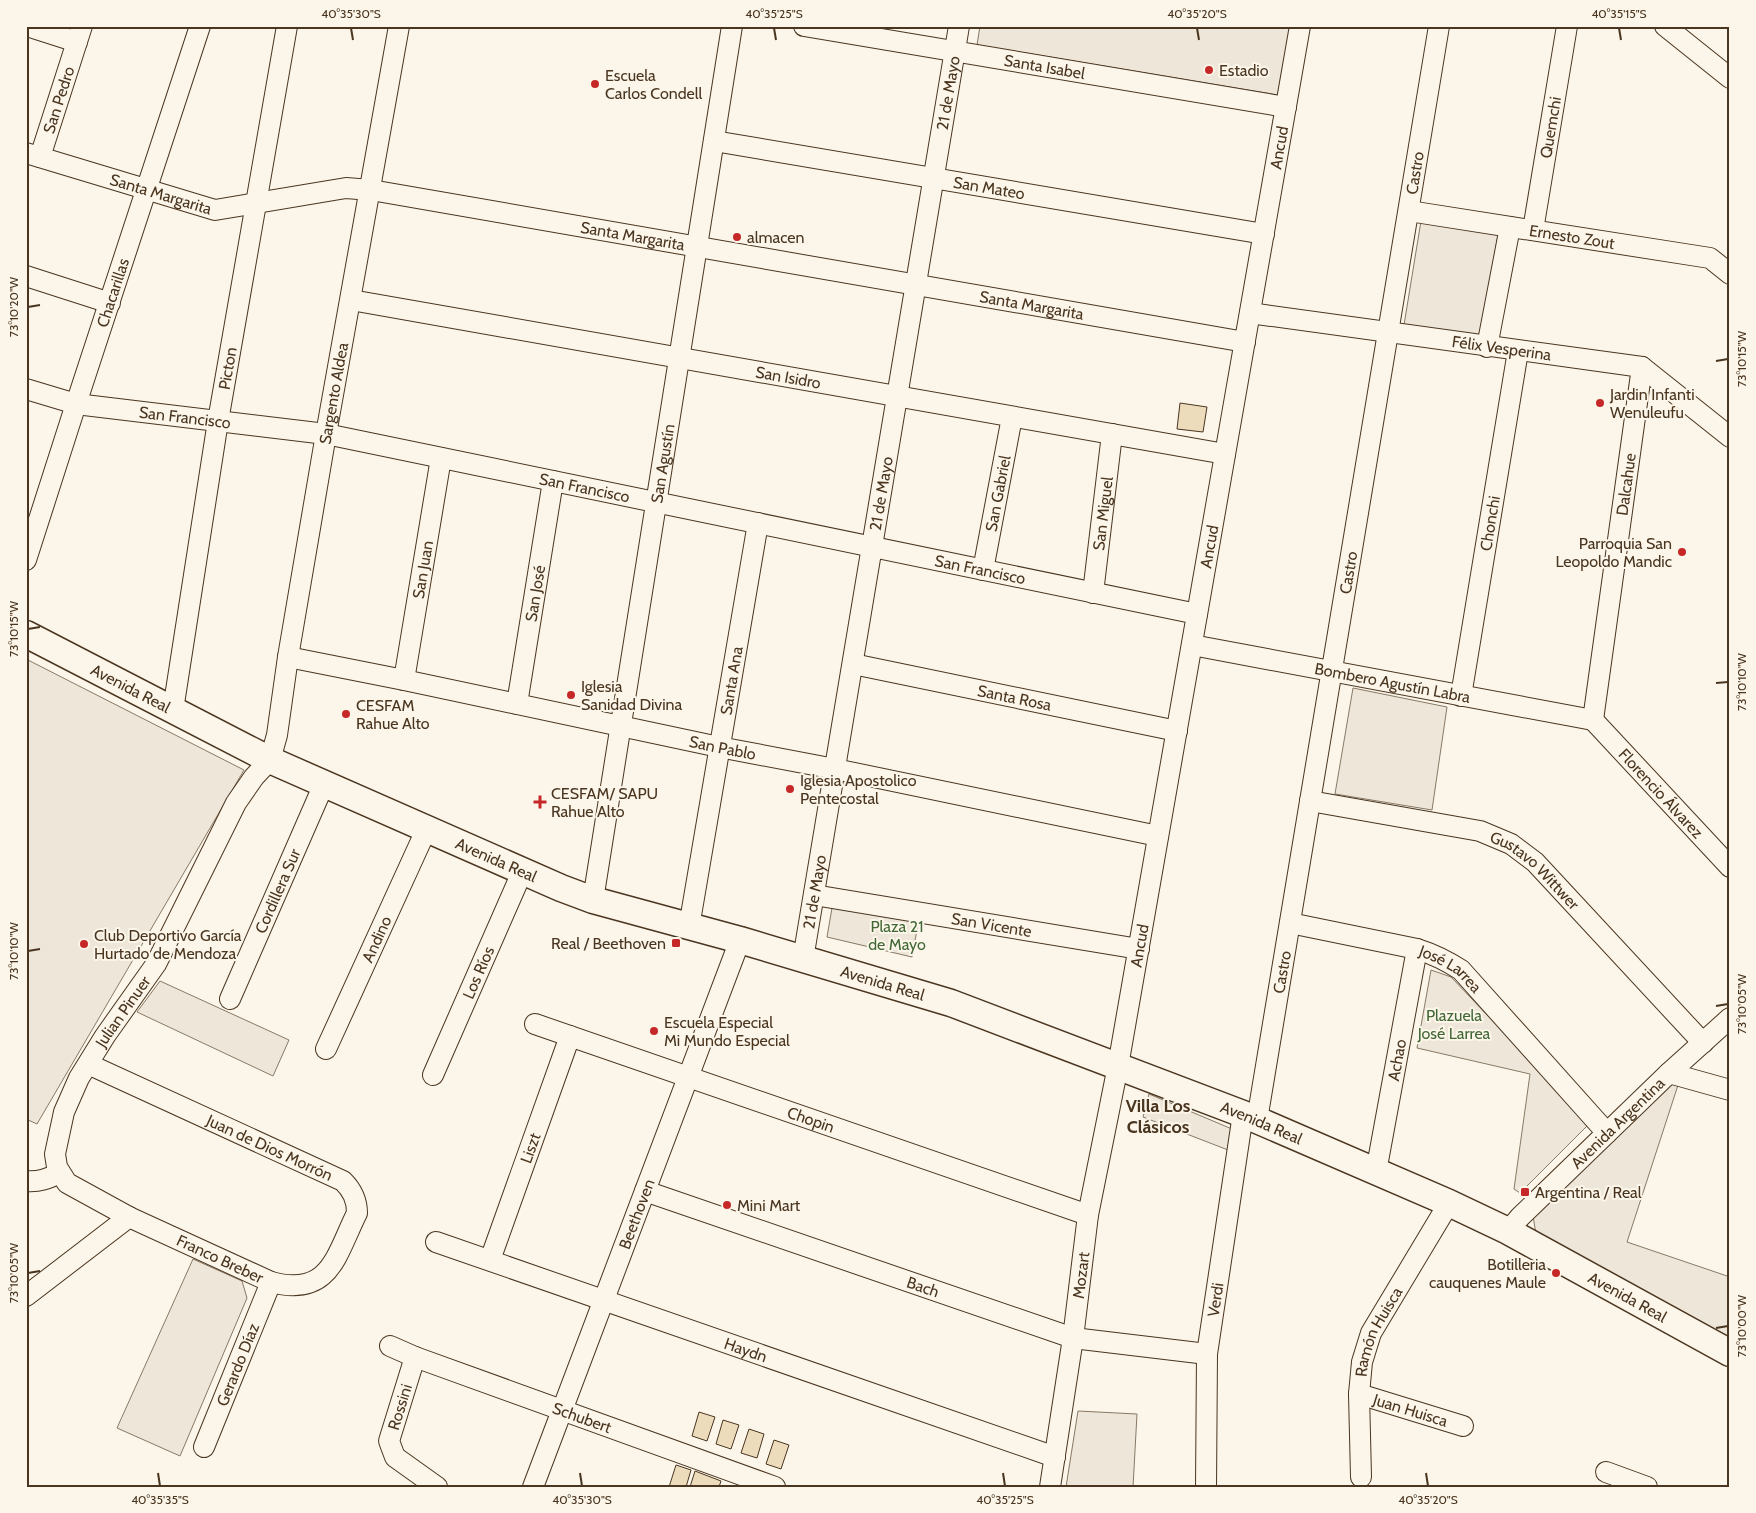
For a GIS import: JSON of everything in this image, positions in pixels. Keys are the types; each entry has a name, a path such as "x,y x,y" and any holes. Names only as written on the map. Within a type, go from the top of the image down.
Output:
{"main road":[{"name":"Avenida Real","path":"26,634 270,760 593,900 803,958 951,1003 1250,1117 1449,1203 1508,1231 1730,1353"}],"street":[{"name":"San Pedro","path":"27,26 80,34 33,155"},
{"name":"Chacarillas","path":"26,560 35,505 76,404 200,26"},
{"name":"Picton","path":"173,710 218,421 286,26"},
{"name":"Sargento Aldea","path":"270,760 277,736 288,657 326,434 399,26"},
{"name":"San Agustín","path":"593,900 732,26"},
{"name":"Santa Isabel","path":"804,26 1286,107"},
{"name":"21 de Mayo","path":"803,958 959,26"},
{"name":"Ancud","path":"1118,1066 1300,26"},
{"name":"Castro","path":"1250,1117 1290,923 1440,26"},
{"name":"Quemchi","path":"1533,230 1567,26"},
{"path":"1665,26 1730,78"},
{"name":"San Mateo","path":"714,141 1264,234"},
{"name":"Santa Margarita","path":"33,155 215,210 346,188 371,190 1245,342"},
{"name":"Ernesto Zout","path":"1409,211 1710,258 1730,274"},
{"path":"1487,347 1510,227"},
{"path":"26,276 110,303"},
{"name":"San Isidro","path":"351,300 1225,454"},
{"name":"Félix Vesperina","path":"1250,313 1642,367"},
{"name":"Chonchi","path":"1462,696 1518,351"},
{"path":"1642,367 1730,437"},
{"name":"Dalcahue","path":"1593,720 1642,367"},
{"name":"San Francisco","path":"26,389 76,404 326,434 1197,614"},
{"name":"San Gabriel","path":"983,570 1012,417"},
{"name":"San Miguel","path":"1093,593 1112,434"},
{"name":"San Juan","path":"404,680 441,458"},
{"name":"San José","path":"517,704 553,481"},
{"name":"Santa Ana","path":"689,928 758,523"},
{"name":"Bombero Agustín Labra","path":"1192,645 1593,720"},
{"name":"San Pablo","path":"288,657 1158,836"},
{"name":"Santa Rosa","path":"852,664 1177,731"},
{"name":"Florencio Álvarez","path":"1593,720 1730,867"},
{"name":"Julian Pinuer","path":"59,1173 55,1154 59,1133 72,1093 88,1064 130,999 156,964 236,803 254,777 270,760"},
{"name":"Cordillera Sur","path":"230,999 324,784"},
{"name":"Gustavo Wittwer","path":"1310,801 1480,831 1511,844 1535,862 1704,1043"},
{"name":"Andino","path":"326,1048 427,828"},
{"name":"Los Ríos","path":"433,1075 523,870"},
{"name":"San Vicente","path":"814,895 1139,949"},
{"name":"José Larrea","path":"1290,923 1417,948 1441,958 1461,970 1607,1133"},
{"name":"Beethoven","path":"533,1487 740,940"},
{"name":"Achao","path":"1376,1172 1417,948"},
{"name":"Avenida Argentina","path":"1508,1231 1669,1073 1730,1018"},
{"name":"Chopin","path":"535,1024 1088,1215"},
{"name":"Liszt","path":"490,1260 570,1036"},
{"name":"Juan de Dios Morrón","path":"88,1064 336,1177 348,1186 355,1199 357,1212 332,1265 325,1275 315,1282"},
{"name":"Mozart","path":"1050,1487 1073,1338 1088,1215 1118,1066"},
{"path":"1669,1073 1730,1090"},
{"name":"Verdi","path":"1206,1487 1208,1354 1250,1117"},
{"path":"26,1181 40,1181 59,1173 67,1183 128,1217 26,1296"},
{"name":"Bach","path":"645,1191 1073,1338 1208,1354"},
{"name":"Ramón Huisca","path":"1361,1477 1359,1394 1362,1362 1372,1333 1449,1203"},
{"name":"Franco Breber","path":"128,1217 271,1282 296,1286 315,1282"},
{"name":"Haydn","path":"436,1242 1055,1457"},
{"name":"Gerardo Díaz","path":"204,1447 271,1282"},
{"name":"Schubert","path":"390,1346 415,1357 774,1487"},
{"name":"Rossini","path":"415,1357 389,1441 395,1457 437,1487"},
{"name":"Juan Huisca","path":"1359,1394 1464,1426"},
{"path":"1606,1472 1647,1487"}],"green space":[{"name":"Estadio","path":"980,26 1296,26 1284,96 977,45"},
{"path":"1421,221 1498,234 1482,337 1404,325"},
{"name":"Club Deportivo García Hurtado de Mendoza","path":"26,659 244,770 37,1124 26,1119"},
{"path":"1353,688 1447,707 1432,810 1335,794"},
{"name":"Plaza 21 de Mayo","path":"832,908 919,919 912,957 827,937"},
{"name":"Plazuela José Larrea","path":"1431,970 1451,977 1590,1123 1520,1193 1514,1189 1530,1074 1417,1048"},
{"path":"160,981 289,1040 273,1076 137,1012"},
{"path":"1675,1080 1679,1082 1627,1242 1730,1277 1730,1343 1536,1234 1533,1216"},
{"path":"1149,1094 1232,1129 1228,1150 1143,1117"},
{"path":"193,1259 242,1281 247,1298 180,1456 117,1428"},
{"path":"1078,1411 1137,1414 1133,1487 1066,1487"}],"building":[{"path":"1180,403 1207,407 1203,432 1177,429"},
{"path":"699,1412 715,1417 707,1441 692,1436"},
{"path":"723,1420 739,1425 731,1449 716,1444"},
{"path":"749,1429 764,1434 757,1458 741,1453"},
{"path":"774,1440 789,1445 781,1469 766,1464"},
{"path":"676,1465 691,1470 686,1487 669,1487"},
{"path":"695,1471 721,1481 719,1487 690,1487"}],"place":[{"name":"Estadio","path":"1209,70"},
{"name":"Escuela Carlos Condell","path":"595,84"},
{"name":"almacen","path":"737,237"},
{"name":"Jardin Infanti Wenuleufu","path":"1600,403"},
{"name":"Parroquia San Leopoldo Mandic","path":"1682,552"},
{"name":"Iglesia Sanidad Divina","path":"571,695"},
{"name":"CESFAM Rahue Alto","path":"346,714"},
{"name":"Iglesia Apostolico Pentecostal","path":"790,789"},
{"name":"CESFAM/ SAPU Rahue Alto","path":"540,802"},
{"name":"Real / Beethoven","path":"676,943"},
{"name":"Club Deportivo García Hurtado de Mendoza","path":"84,944"},
{"name":"Escuela Especial Mi Mundo Especial","path":"654,1031"},
{"name":"Argentina / Real","path":"1525,1192"},
{"name":"Mini Mart","path":"727,1205"},
{"name":"Botilleria cauquenes Maule","path":"1556,1273"}],"district":[{"name":"Villa Los Clásicos","path":"1158,1116"}]}
